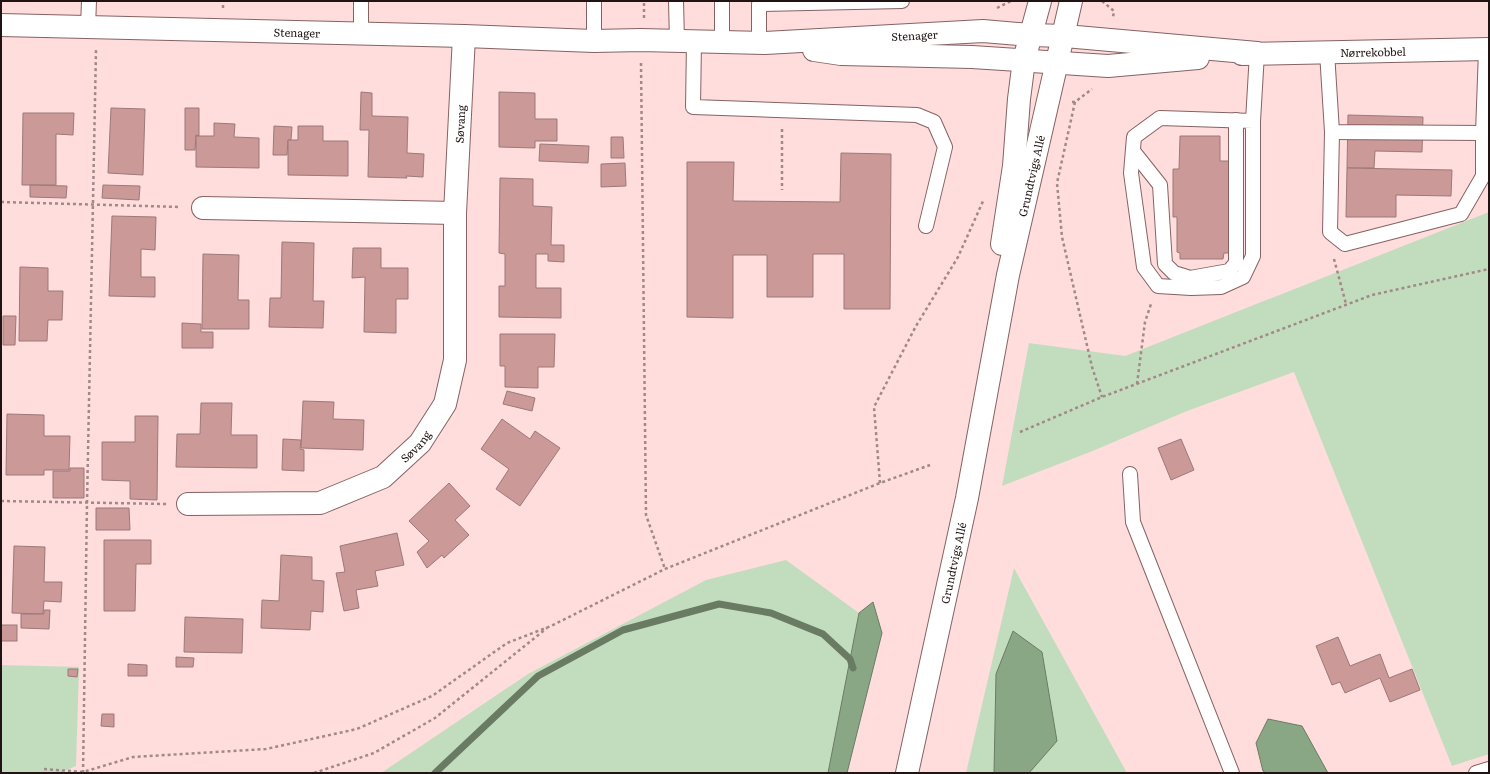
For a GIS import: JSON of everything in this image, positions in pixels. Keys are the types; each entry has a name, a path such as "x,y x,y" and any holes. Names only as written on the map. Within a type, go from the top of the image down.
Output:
{"street":[{"name":"Grundtvigs Allé","path":"994,351 995,295 1014,166 1019,99 1024,60 1040,1"},
{"name":"Grundtvigs Allé","path":"907,773 967,498 1008,275 1072,1"},
{"name":"Stenager","path":"1,25 361,33 594,41 641,40 762,43 983,31 1064,36"},
{"name":"Søvang","path":"188,504 320,503 383,477 420,443 445,404 455,360 455,212 464,36"},
{"name":"Nørrekobbel","path":"1064,36 1257,53"},
{"name":"Stenager","path":"762,43 840,54 972,57 1024,60 1058,64"},
{"name":"Nørrekobbel","path":"1058,64 1108,66 1257,53 1487,50"},
{"path":"203,208 455,212"}],"lane":[{"path":"89,1 92,27"},
{"path":"361,1 361,33"},
{"path":"594,1 594,41"},
{"path":"676,1 685,42 693,107 917,115 934,122 945,147 926,226"},
{"path":"722,1 722,42"},
{"path":"762,43 759,4 902,1"},
{"path":"1327,52 1332,132 1330,232 1345,244 1461,214 1483,176 1483,133 1487,50"},
{"path":"1253,121 1160,118 1134,137 1131,173 1144,267 1158,286 1191,288 1221,287 1243,277 1253,256 1253,121 1257,53"},
{"path":"1133,151 1160,186 1165,264 1174,274 1190,278 1229,271 1236,263 1236,120"},
{"path":"1332,132 1483,133"},
{"path":"1130,474 1134,522 1232,773"},
{"path":"1476,773 1489,769"}],"path":[{"path":"644,1 645,14 641,40 646,515 665,569"},
{"path":"83,772 93,204 92,27"},
{"path":"1075,102 1057,183 1058,198 1062,237 1092,368 1102,397"},
{"path":"782,110 782,190"},
{"path":"880,483 874,407 916,326 958,257 986,195"},
{"path":"1,202 203,208"},
{"path":"1333,260 1346,304"},
{"path":"1020,432 1102,397 1346,304 1372,295 1489,269"},
{"path":"1137,384 1145,322"},
{"path":"44,769 83,772 133,757 266,750 357,729 432,696 507,643 550,626 665,569 880,483 930,465"},
{"path":"1,501 188,504"},
{"path":"314,773 374,753 435,718 550,626"}],"shaded area":[{"path":"1489,212 1489,754 1452,766 1294,372 1187,411 1090,452 1002,486 1029,343 1125,356"},
{"path":"786,560 859,613 828,773 381,773 528,674 706,580"},
{"path":"1014,568 1127,773 966,773"},
{"path":"873,602 882,633 847,773 828,773 859,613"},
{"path":"1013,631 1042,652 1057,741 1029,773 994,773 996,674"},
{"path":"1,665 79,667 76,766 60,773 1,773"},
{"path":"1268,719 1302,726 1328,773 1266,773 1263,771 1256,743"}],"building":[{"path":"361,92 372,93 372,116 408,117 407,153 424,154 423,177 368,177 369,130 360,130"},
{"path":"499,92 535,93 535,119 557,119 557,141 535,141 535,148 499,147"},
{"path":"111,108 145,109 143,175 108,173"},
{"path":"185,108 199,108 199,136 196,135 195,150 185,150"},
{"path":"23,113 74,113 73,135 56,134 56,185 22,185"},
{"path":"1348,115 1423,117 1422,152 1375,151 1374,168 1347,168"},
{"path":"214,123 235,124 234,137 259,138 259,168 196,167 196,136 214,136"},
{"path":"274,126 292,127 291,140 288,140 287,155 273,155"},
{"path":"298,126 323,126 323,141 348,141 348,176 288,175 288,140 298,140"},
{"path":"1180,136 1220,136 1220,161 1233,161 1232,253 1224,253 1223,259 1180,259 1180,253 1177,252 1177,217 1173,217 1173,169 1179,169"},
{"path":"611,137 623,137 624,158 611,158"},
{"path":"540,144 589,146 588,163 539,161"},
{"path":"841,153 891,154 890,309 844,309 844,254 813,254 813,297 767,297 767,255 733,255 733,318 687,317 687,162 734,162 733,201 840,202"},
{"path":"625,163 626,186 601,187 601,164"},
{"path":"1347,168 1452,170 1451,196 1396,195 1396,217 1346,217"},
{"path":"500,178 533,179 533,206 552,207 551,245 564,245 564,262 548,261 548,254 536,254 536,288 561,288 561,318 499,317 499,286 505,286 505,254 499,253"},
{"path":"30,185 67,186 66,198 30,197"},
{"path":"103,185 140,186 139,200 102,198"},
{"path":"112,216 156,217 155,250 141,249 141,277 155,277 155,297 109,296"},
{"path":"282,242 314,243 313,301 324,301 323,328 269,327 270,298 281,298"},
{"path":"353,248 381,248 381,268 408,268 408,299 396,299 396,333 364,332 365,277 352,278"},
{"path":"203,254 239,255 238,300 249,300 249,329 202,329"},
{"path":"20,267 48,268 48,291 63,291 62,320 48,320 47,341 19,341"},
{"path":"3,316 16,316 15,345 3,345"},
{"path":"182,323 201,324 201,332 213,332 213,348 182,348"},
{"path":"500,334 555,334 554,367 538,367 538,388 505,387 505,366 500,366"},
{"path":"507,391 535,398 532,411 503,404"},
{"path":"303,401 334,402 333,419 364,420 363,450 301,448"},
{"path":"201,403 232,403 231,435 257,435 257,468 176,467 177,434 200,434"},
{"path":"7,414 44,415 44,436 70,436 69,470 44,470 44,475 6,475"},
{"path":"135,416 158,416 157,500 130,499 130,481 102,480 102,442 135,442"},
{"path":"502,419 530,439 535,431 560,448 520,506 496,489 509,469 481,449"},
{"path":"283,439 301,440 300,449 304,450 304,471 282,470"},
{"path":"1181,439 1194,470 1171,480 1158,448"},
{"path":"70,468 84,468 84,498 53,498 53,471 70,471"},
{"path":"449,483 470,506 455,520 469,535 444,558 442,555 427,568 417,552 429,541 409,521"},
{"path":"96,508 129,508 130,530 96,530"},
{"path":"397,533 404,565 375,571 378,586 356,590 359,608 344,611 336,573 345,572 340,546"},
{"path":"104,540 151,540 151,564 136,564 135,611 104,611"},
{"path":"14,546 45,547 44,582 62,582 61,602 44,601 43,614 12,613"},
{"path":"281,555 312,557 312,580 324,581 323,612 311,611 310,630 261,628 262,600 279,601"},
{"path":"44,610 50,610 49,629 21,628 21,614 44,614"},
{"path":"185,617 243,619 242,653 184,652"},
{"path":"1,625 17,625 17,641 1,641"},
{"path":"1338,637 1350,666 1380,654 1389,678 1412,669 1420,690 1390,702 1380,678 1345,693 1340,682 1332,685 1316,646"},
{"path":"176,657 194,658 193,667 176,667"},
{"path":"128,664 147,665 147,676 128,676"},
{"path":"68,669 78,669 77,677 68,676"},
{"path":"102,714 114,714 114,727 101,726"}],"waterway":[{"path":"435,773 538,676 623,630 719,604 771,613 823,634 850,659 853,668"}]}
